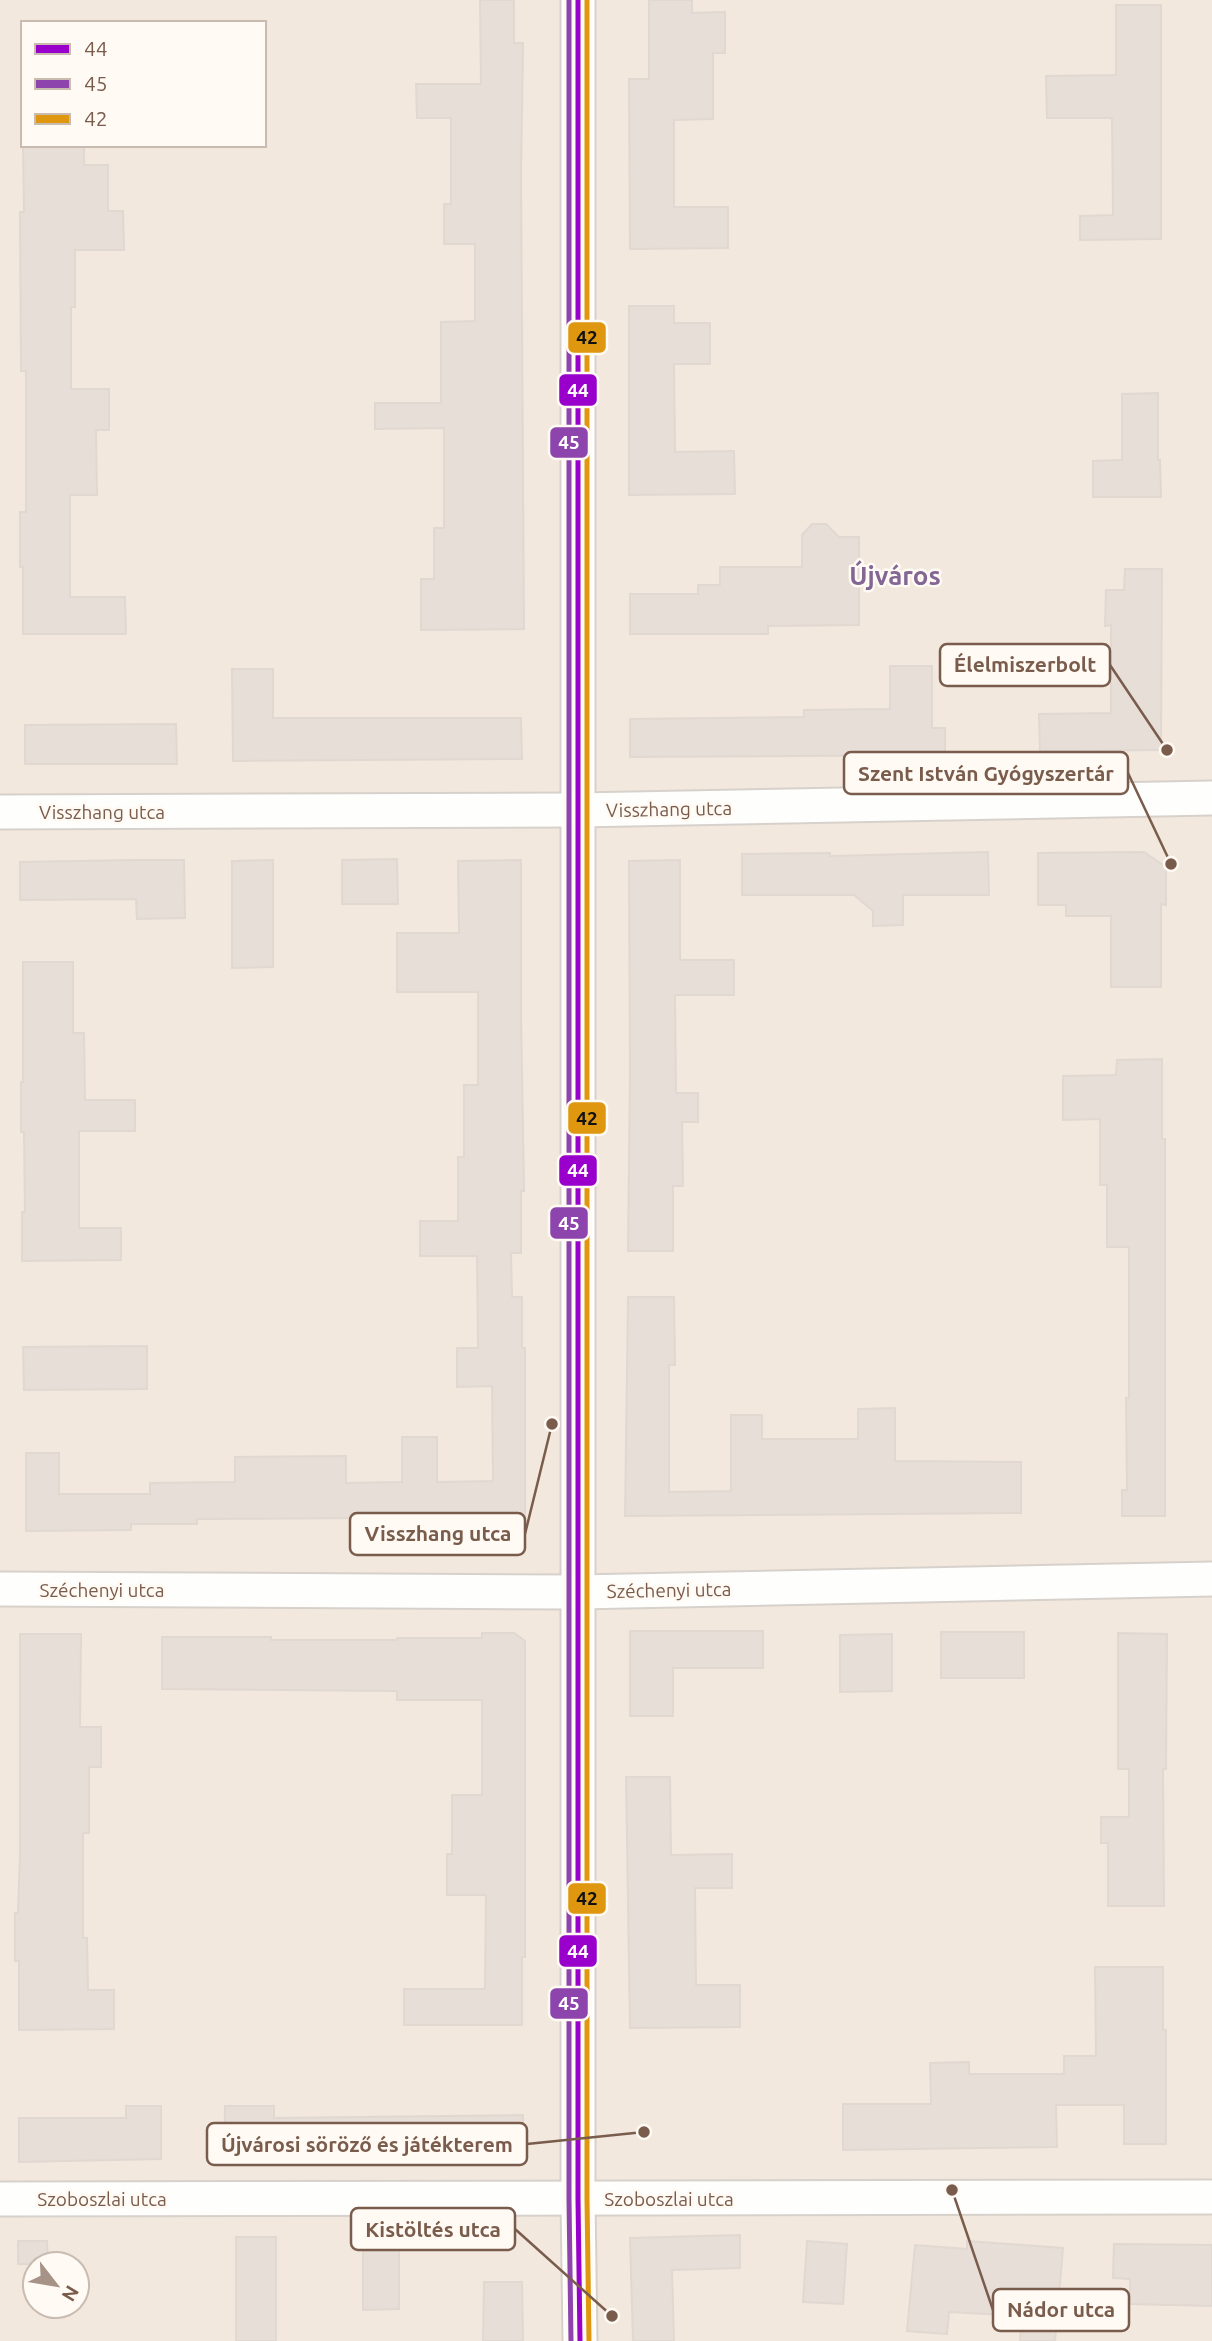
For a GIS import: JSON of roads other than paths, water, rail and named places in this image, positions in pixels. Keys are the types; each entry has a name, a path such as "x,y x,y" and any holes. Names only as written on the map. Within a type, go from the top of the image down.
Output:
{"street":[{"path":"578,0 580,2341"},
{"name":"Visszhang utca","path":"0,813 578,810 1212,798"},
{"name":"Széchenyi utca","path":"0,1589 578,1592 1212,1579"},
{"name":"Szoboszlai utca","path":"0,2199 1212,2197"}],"place":[{"name":"Élelmiszerbolt","path":"1167,750"},
{"name":"Szent István Gyógyszertár","path":"1171,864"},
{"name":"Visszhang utca","path":"552,1424"},
{"name":"Újvárosi söröző és játékterem","path":"644,2132"},
{"name":"Nádor utca","path":"952,2190"},
{"name":"Kistöltés utca","path":"612,2316"}],"district":[{"name":"Újváros","path":"895,575"}]}
